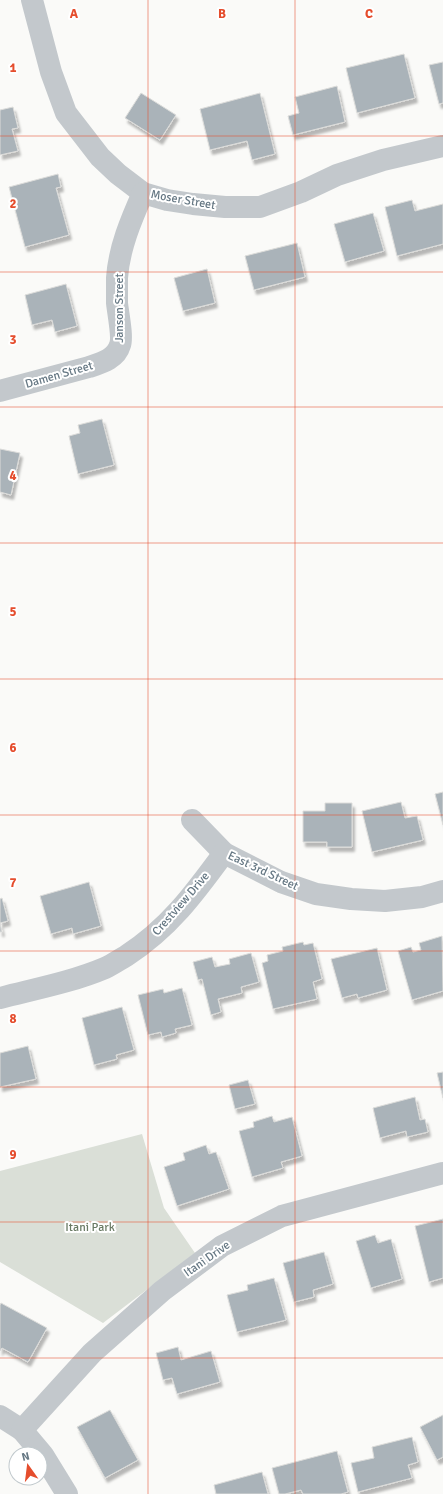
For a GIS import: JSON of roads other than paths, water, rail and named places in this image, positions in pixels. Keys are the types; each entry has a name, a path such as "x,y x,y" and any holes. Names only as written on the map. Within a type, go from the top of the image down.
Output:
{"street":[{"name":"Moser Street","path":"32,0 51,72 66,113 100,157 118,174 143,193 167,200 193,204 225,207 260,206 301,192 337,174 383,160 443,146"},
{"name":"Janson Street","path":"115,355 121,344 117,303 117,277 121,252 128,228 143,193"},
{"name":"Damen Street","path":"0,391 89,367 104,362 115,355"},
{"name":"East 3rd Street","path":"192,820 224,853 281,882 316,894 351,899 385,901 422,897 443,891"},
{"name":"Crestview Drive","path":"0,998 83,976 107,968 149,940 167,924 198,889 224,853"},
{"name":"Itani Drive","path":"22,1430 92,1353 162,1291 222,1246 282,1216 443,1173"},
{"path":"0,1416 22,1430 43,1455 67,1494"}],"park label":[{"name":"Itani Park","path":"90,1227"}]}
